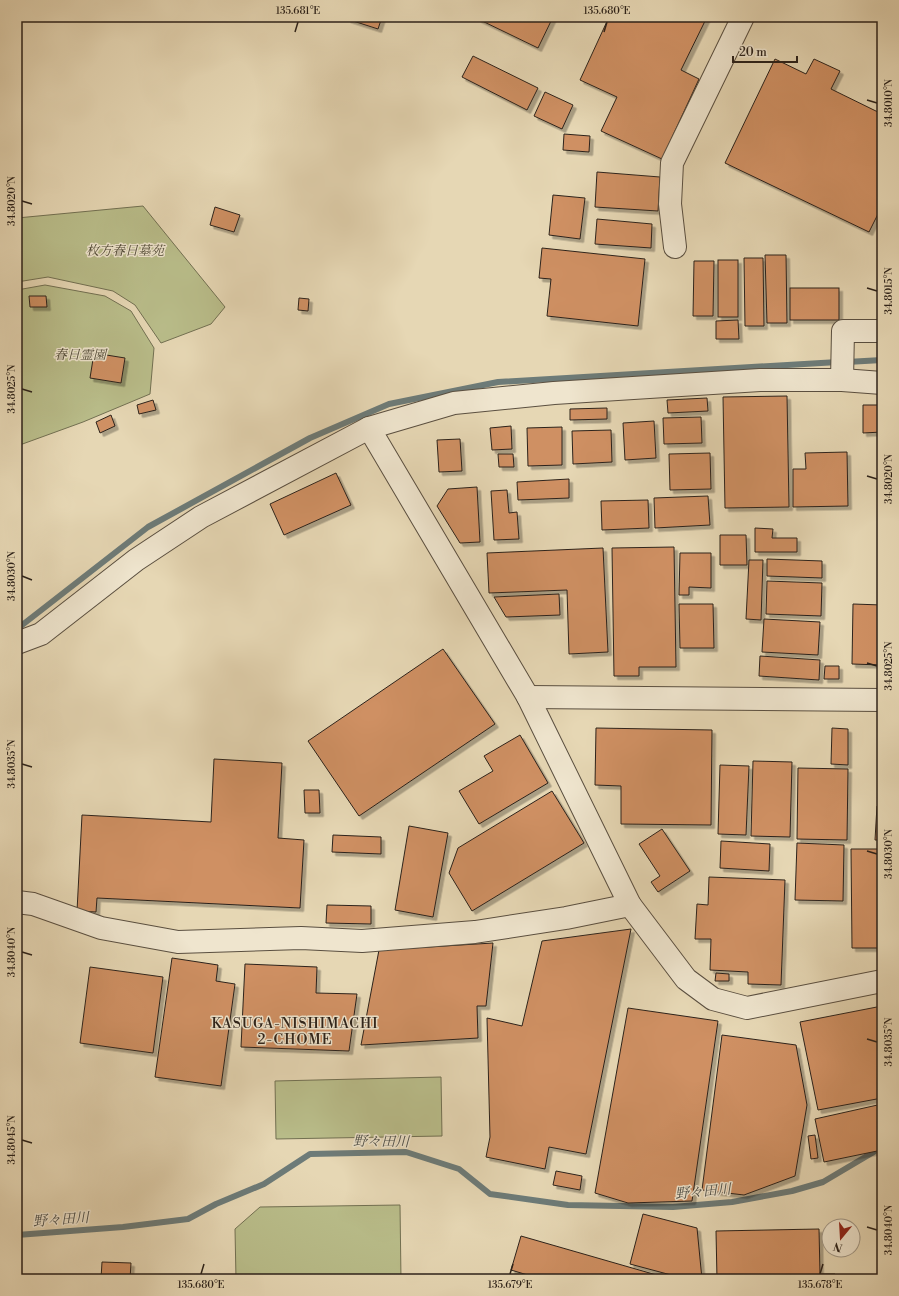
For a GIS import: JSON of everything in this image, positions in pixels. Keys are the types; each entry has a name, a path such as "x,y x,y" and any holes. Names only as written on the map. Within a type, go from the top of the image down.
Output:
{"street":[{"path":"675,247 670,204 672,163 742,17"},
{"path":"842,377 843,331 882,331"},
{"path":"17,643 41,634 136,560 201,517 282,476 369,428 454,403 554,393 760,380 842,377 882,383"},
{"path":"369,428 528,697 630,905 686,979 713,999 747,1008 882,981"},
{"path":"528,697 882,700"},
{"path":"17,902 33,904 102,928 178,942 301,938 362,941 475,932 566,918 630,905"}],"green space":[{"name":"枚方春日墓苑","path":"143,206 225,307 211,324 161,343 135,305 113,291 48,277 17,282 17,218"},
{"name":"春日霊園","path":"45,285 105,296 131,311 154,348 150,394 83,422 17,446 17,290"},
{"path":"441,1077 442,1136 276,1139 275,1081"},
{"path":"400,1205 401,1279 236,1279 235,1229 260,1207"}],"building":[{"path":"348,17 382,17 378,29 347,19"},
{"path":"479,17 553,17 538,48 478,19"},
{"path":"609,17 707,17 681,70 699,79 662,159 601,131 617,97 580,80"},
{"path":"473,56 538,88 527,110 462,77"},
{"path":"775,59 806,74 814,59 840,71 831,89 882,114 882,206 869,232 725,163"},
{"path":"545,92 573,105 562,129 534,116"},
{"path":"564,134 590,136 589,152 563,150"},
{"path":"597,172 660,177 658,211 595,207"},
{"path":"553,195 585,198 580,239 549,235"},
{"path":"215,207 240,215 234,232 210,225"},
{"path":"597,219 652,224 651,248 595,244"},
{"path":"542,248 645,259 638,326 547,316 551,279 539,278"},
{"path":"765,255 786,255 787,323 767,323"},
{"path":"744,258 763,258 764,326 745,326"},
{"path":"718,260 738,260 738,317 718,317"},
{"path":"694,261 714,261 713,316 693,316"},
{"path":"790,288 839,288 839,320 790,320"},
{"path":"29,296 46,296 47,307 30,307"},
{"path":"299,298 309,299 308,311 298,310"},
{"path":"738,320 739,339 716,339 716,321"},
{"path":"94,353 125,358 121,383 90,378"},
{"path":"787,396 789,507 725,508 723,397"},
{"path":"707,398 708,411 668,413 667,400"},
{"path":"153,400 156,410 139,414 137,405"},
{"path":"863,405 882,405 882,432 863,433"},
{"path":"607,408 607,419 570,420 570,409"},
{"path":"111,415 115,426 100,433 96,422"},
{"path":"701,417 702,443 664,444 663,418"},
{"path":"654,421 656,458 625,460 623,423"},
{"path":"511,426 512,449 492,450 490,428"},
{"path":"562,427 562,465 528,466 527,428"},
{"path":"611,430 612,462 573,464 572,431"},
{"path":"460,439 462,471 439,472 437,440"},
{"path":"847,452 848,506 793,507 793,469 806,469 805,453"},
{"path":"710,453 711,489 670,490 669,454"},
{"path":"498,454 513,454 514,467 499,467"},
{"path":"336,473 351,505 284,535 270,504"},
{"path":"569,479 569,498 518,500 517,482"},
{"path":"477,487 480,542 460,543 437,506 448,489"},
{"path":"507,490 509,513 517,512 519,539 494,540 491,491"},
{"path":"708,496 710,525 655,528 654,498"},
{"path":"648,500 649,528 602,530 601,501"},
{"path":"755,528 773,529 772,538 797,538 797,552 755,552"},
{"path":"720,535 746,535 747,565 720,565"},
{"path":"674,547 676,667 639,667 639,676 614,676 612,548"},
{"path":"603,548 608,652 569,654 567,590 489,593 487,553"},
{"path":"680,553 711,553 711,588 689,587 689,595 679,595"},
{"path":"767,559 822,561 822,578 767,576"},
{"path":"749,560 763,560 761,620 746,619"},
{"path":"767,581 822,583 821,616 766,614"},
{"path":"559,594 560,615 506,617 494,597"},
{"path":"679,604 713,604 714,648 680,648"},
{"path":"853,604 882,605 882,665 852,664"},
{"path":"764,619 820,622 818,655 762,652"},
{"path":"443,649 495,724 359,816 308,741"},
{"path":"760,656 820,660 819,680 759,676"},
{"path":"825,666 839,666 839,679 824,679"},
{"path":"596,728 712,730 711,825 621,824 621,786 595,785"},
{"path":"832,728 848,729 848,765 831,764"},
{"path":"520,735 548,783 479,824 459,791 493,771 484,756"},
{"path":"881,746 882,783 880,783"},
{"path":"214,759 282,763 278,838 304,840 300,908 97,898 96,912 77,911 82,815 211,822"},
{"path":"753,761 792,762 790,837 751,836"},
{"path":"720,765 749,766 746,835 718,834"},
{"path":"798,768 848,769 847,840 797,839"},
{"path":"304,790 319,790 320,813 305,813"},
{"path":"552,791 584,843 472,911 449,873 458,848"},
{"path":"877,806 882,806 882,840 875,840"},
{"path":"409,826 448,833 433,917 395,910"},
{"path":"662,829 690,871 658,892 651,882 660,876 639,844"},
{"path":"333,835 381,837 381,854 332,852"},
{"path":"721,841 770,844 769,871 720,868"},
{"path":"797,843 844,845 843,901 795,900"},
{"path":"851,849 882,849 882,948 852,948"},
{"path":"709,877 785,880 781,985 748,984 748,972 710,970 711,939 695,939 697,904 708,905"},
{"path":"327,905 371,906 371,924 326,923"},
{"path":"631,929 586,1154 549,1147 545,1169 486,1157 490,1137 487,1018 522,1026 542,941"},
{"path":"493,943 486,1006 477,1006 478,1038 361,1045 379,950"},
{"path":"172,958 218,965 216,981 235,984 221,1086 155,1077"},
{"path":"245,964 317,967 316,993 357,994 349,1051 241,1047"},
{"path":"90,967 163,977 153,1053 80,1043"},
{"path":"716,973 729,974 729,981 715,981"},
{"path":"882,1006 882,1098 818,1110 800,1022"},
{"path":"628,1008 718,1021 692,1201 628,1203 595,1193"},
{"path":"722,1035 796,1045 807,1105 795,1176 744,1195 702,1190"},
{"path":"882,1104 882,1150 824,1162 815,1119"},
{"path":"815,1135 818,1158 811,1159 808,1136"},
{"path":"556,1171 582,1176 580,1190 553,1185"},
{"path":"643,1214 697,1228 702,1279 686,1279 630,1264"},
{"path":"819,1229 820,1274 835,1274 835,1279 717,1279 716,1231"},
{"path":"521,1236 660,1276 659,1279 541,1279 511,1270"},
{"path":"102,1262 131,1263 130,1279 101,1279"}],"waterway":[{"path":"847,362 882,360"},
{"path":"17,629 148,527 310,438 389,404 498,382 838,362"},
{"name":"野々田川","path":"17,1235 123,1227 188,1219 216,1204 264,1184 310,1154 406,1152 459,1169 490,1194 568,1205 673,1207 732,1202 792,1191 823,1182 882,1146"}],"district":[{"name":"KASUGA-NISHIMACHI 2-CHOME","path":"295,1032"}]}
